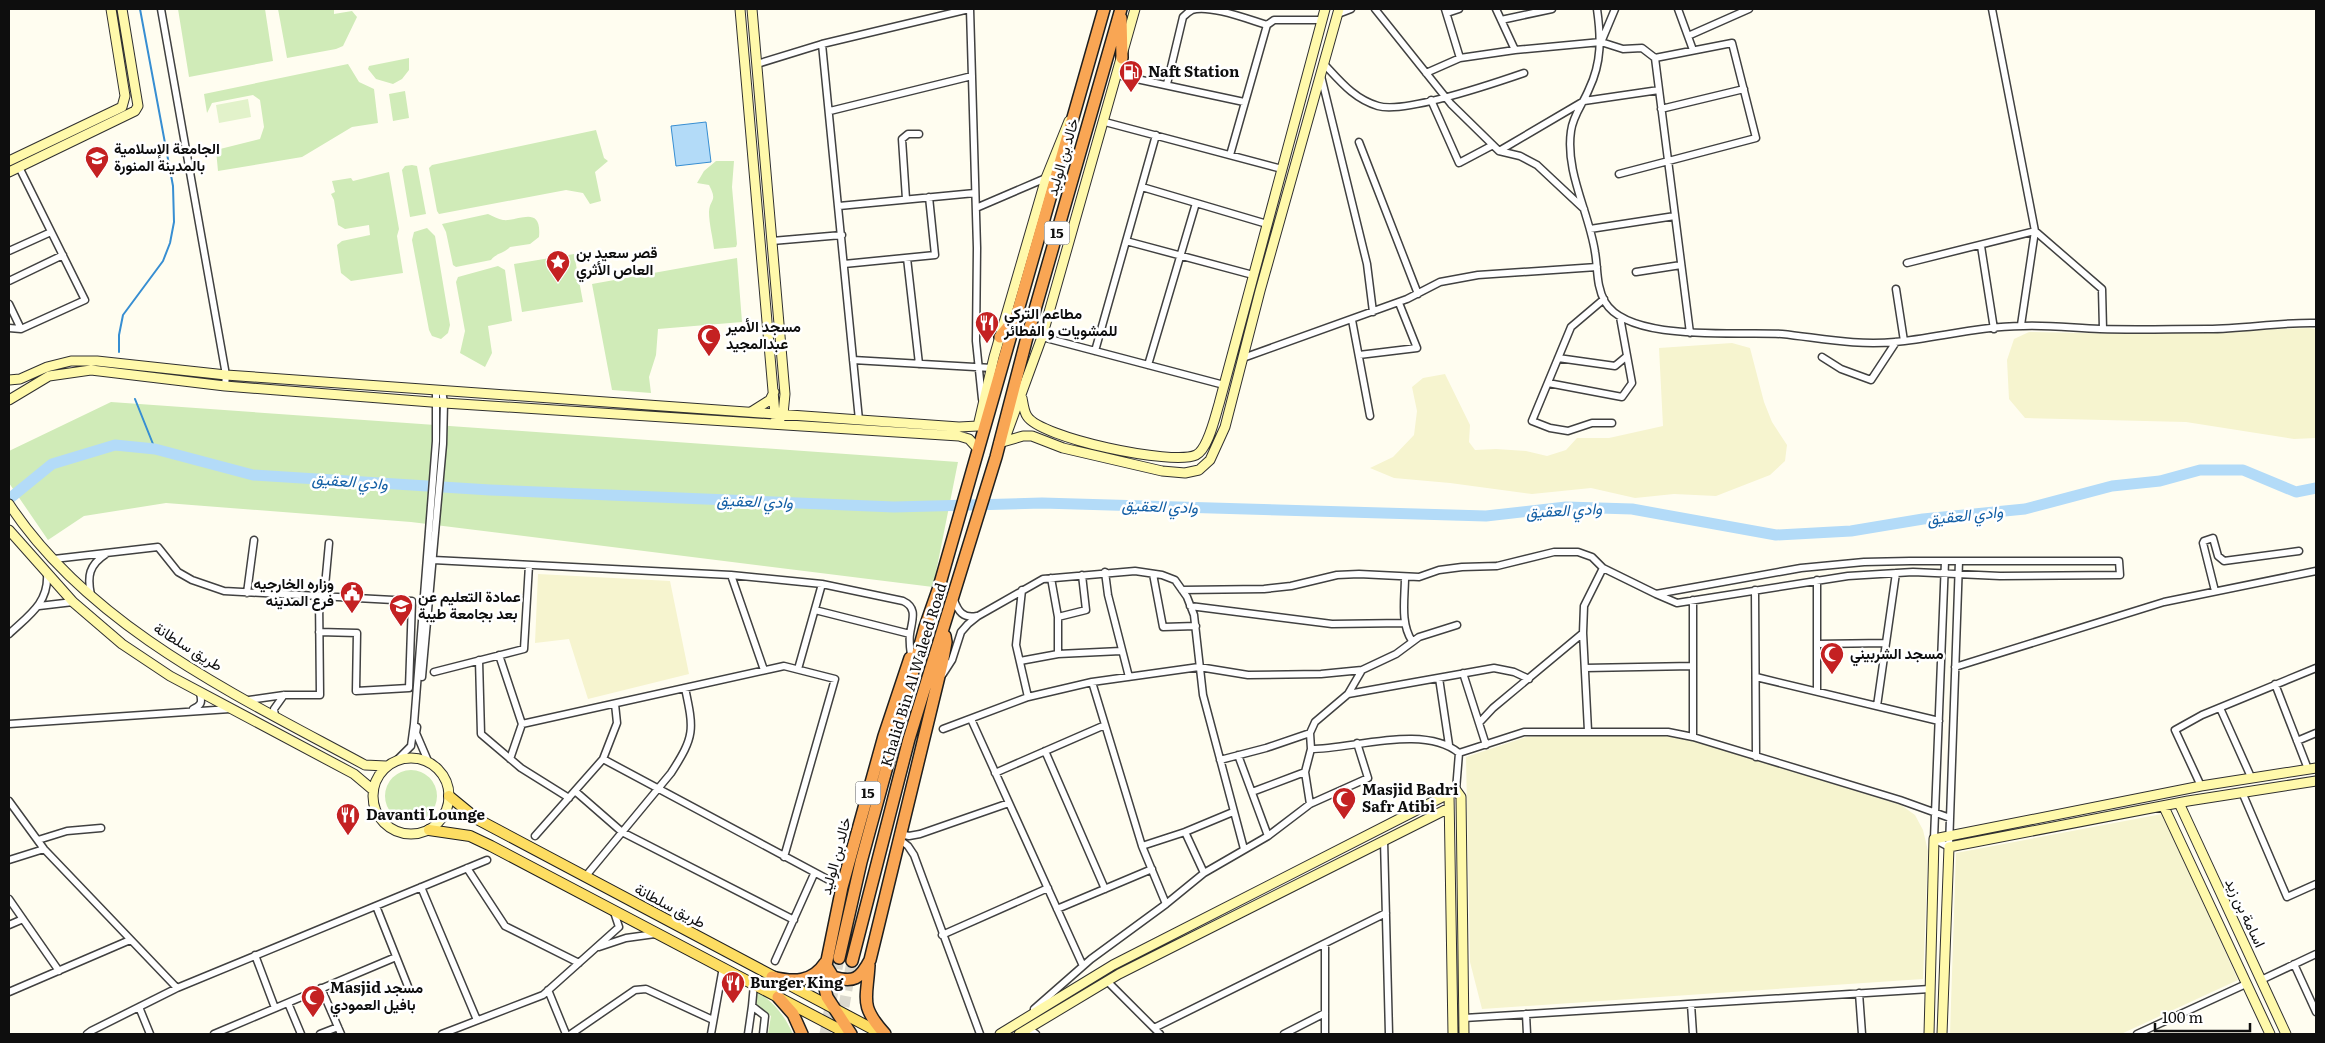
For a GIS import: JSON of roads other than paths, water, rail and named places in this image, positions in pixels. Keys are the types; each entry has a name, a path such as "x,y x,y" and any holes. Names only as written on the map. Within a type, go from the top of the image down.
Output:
{"highway":[{"name":"خالد بن الوليد","path":"977,452 982,424 1016,318 1104,9"},
{"name":"خالد بن الوليد","path":"999,448 1121,9"},
{"path":"1121,9 1122,58"},
{"path":"1000,337 1016,318"},
{"name":"Khalid Bin Al Waleed Road","path":"852,960 885,826 999,448"},
{"name":"Khalid Bin Al Waleed Road","path":"839,958 861,862 925,627 939,587 977,452"},
{"name":"خالد بن الوليد","path":"845,1033 823,984 826,963 842,887 884,736 918,635 925,627"},
{"path":"885,1034 872,1018 867,1008 865,998 869,961 938,680 946,642 944,628"},
{"path":"772,977 789,981 805,979 826,963 833,977 850,980 860,976 869,961"},
{"path":"778,998 793,1014 802,1034"},
{"path":"824,1004 845,1033"}],"main road":[{"path":"9,161 122,107 125,96 111,9"},
{"path":"9,172 135,112 138,106 122,9"},
{"path":"740,9 774,392 779,414"},
{"path":"752,9 787,407 795,415"},
{"path":"999,448 1022,398 1042,337 1105,122 1135,9"},
{"path":"1022,398 1027,417 1040,427 1069,438 1148,456 1181,459 1196,455 1204,448 1224,384 1325,9"},
{"path":"999,448 1023,436 1032,436 1066,448 1162,471 1185,473 1199,470 1210,460 1225,427 1273,246 1339,11"},
{"path":"9,380 20,379 47,367 71,361 97,361 226,375 859,420 982,424 983,405 1000,337 1046,178 1061,136 1078,103"},
{"path":"9,400 49,376 91,370 225,386 959,436 968,439 977,452"},
{"path":"774,392 786,394"},
{"path":"751,412 770,400 774,392"},
{"path":"777,424 786,394"},
{"path":"1066,448 1069,438"},
{"name":"طريق سلطانة","path":"9,504 54,559 91,595 135,631 182,663 365,765 386,766"},
{"path":"9,530 73,602 122,644 170,676 200,693 354,774 373,790"},
{"path":"414,757 428,761 444,776 449,796 446,810 440,822 429,830 416,834 403,833 392,829 383,822 374,806 373,790 377,776 386,766 398,759 414,757"},
{"path":"1928,1034 1934,839 2201,786 2312,768"},
{"path":"1942,1034 1949,847 2179,803 2316,781"},
{"path":"1452,792 1449,808 1453,1034"},
{"path":"1452,792 1461,797 1464,1034"},
{"path":"1000,1034 1112,965 1452,792"},
{"name":"طريق سلطانة","path":"449,796 477,819 882,1034"},
{"name":"اسامة بن زید","path":"2179,803 2286,1034"},
{"name":"اسامة بن زید","path":"2164,806 2270,1034"},
{"path":"1019,1034 1032,1031 1107,981 1449,808"},
{"name":"طريق سلطانة","path":"429,830 470,836 845,1033"}],"street":[{"path":"161,9 226,375 225,386"},
{"path":"756,64 822,44 969,9 976,208 978,367 983,405"},
{"path":"1167,84 1182,17 1193,10 1208,9 1267,25"},
{"path":"1339,11 1351,9"},
{"path":"1375,9 1445,97 1492,145 1499,151 1520,156 1537,165 1584,210"},
{"path":"1459,9 1446,11 1460,58"},
{"path":"1496,9 1515,50"},
{"path":"1502,20 1533,11 1552,9"},
{"path":"1597,9 1601,42"},
{"path":"1615,9 1601,42 1597,66 1584,101 1574,119 1571,132 1571,153 1576,182 1590,229 1604,299 1610,309 1620,317 1649,326 1690,333 1780,334 1849,342 1896,342 2021,326 2103,329 2212,329 2296,323 2316,324"},
{"path":"1678,9 1693,50"},
{"path":"1688,36 1749,9"},
{"path":"1992,9 2035,231 2021,326"},
{"path":"1230,155 1267,25 1274,20 1322,20"},
{"path":"1426,72 1460,58 1515,50 1601,42 1623,49 1642,48 1655,58 1690,333"},
{"path":"1618,174 1756,138 1732,43 1655,58"},
{"path":"822,44 859,420"},
{"path":"1324,64 1355,96 1379,107 1395,107 1472,92 1524,73"},
{"path":"1321,74 1367,264 1373,312"},
{"path":"1118,75 1244,102"},
{"path":"830,111 972,76"},
{"path":"1661,109 1744,89"},
{"path":"1499,151 1584,101 1659,90"},
{"path":"1432,100 1459,163 1492,145"},
{"path":"1105,122 1282,168"},
{"path":"906,199 902,139 908,134 919,134"},
{"path":"1095,351 1156,135"},
{"path":"1359,142 1418,294"},
{"path":"9,328 21,329 85,300 19,167"},
{"path":"976,208 1046,178"},
{"path":"1142,187 1267,224"},
{"path":"839,206 975,193"},
{"path":"844,264 935,255 929,197"},
{"path":"1148,365 1196,203"},
{"path":"1590,229 1675,216"},
{"path":"1907,264 2035,231"},
{"path":"2035,231 2102,289 2103,329"},
{"path":"9,251 51,232"},
{"path":"772,241 842,235"},
{"path":"1126,240 1253,275"},
{"path":"1261,244 1273,246"},
{"path":"1981,246 1994,329"},
{"path":"9,281 63,256"},
{"path":"906,258 919,364"},
{"path":"1636,272 1681,265"},
{"path":"1243,358 1399,303 1440,282 1478,275 1597,268"},
{"path":"1896,289 1904,341"},
{"path":"1604,299 1571,327 1532,421 1550,428 1568,430 1592,423 1612,423"},
{"path":"1359,355 1417,348 1399,303"},
{"path":"9,304 21,329"},
{"path":"1548,383 1622,397 1632,383 1620,317"},
{"path":"1352,320 1370,416"},
{"path":"1042,337 1224,384"},
{"path":"1822,357 1841,369 1871,380 1896,342"},
{"path":"1558,358 1615,366 1627,356"},
{"path":"853,360 992,368"},
{"path":"398,759 411,746 431,538 443,444 439,390"},
{"path":"428,761 416,733 433,560 431,538 440,402"},
{"path":"2215,591 2204,541 2213,538 2218,556 2224,560 2299,552"},
{"path":"247,593 254,540"},
{"path":"249,700 284,695 320,695 319,632 321,597 328,543"},
{"path":"54,559 158,547 178,572 192,580 224,591 412,601 409,688 356,691 358,633 319,632"},
{"path":"1182,590 1264,589 1291,586 1337,575 1359,574 1419,577 1439,570 1497,566 1554,552 1578,552 1592,557 1603,568 1656,594 1677,603 1817,580 1896,573 2120,576 2119,561 1864,562 1801,568 1656,594"},
{"path":"91,595 89,572 92,565 108,553"},
{"path":"433,560 731,575 822,584 906,602 913,610 914,617 910,634 911,655"},
{"path":"1945,561 1940,721 1933,813 1934,839 1949,847 1960,561"},
{"path":"434,672 524,649 529,565"},
{"path":"1588,731 1583,633 1584,606 1603,568"},
{"path":"938,680 952,660 961,632 978,616 1043,579 1082,574 1135,571 1175,580 1190,606 1196,626 1203,695 1244,849"},
{"path":"1955,667 2164,602 2316,571"},
{"path":"1105,572 1121,651 1129,677"},
{"path":"1876,706 1896,573"},
{"path":"9,634 39,606 46,594 47,574"},
{"path":"1058,617 1086,610 1082,574"},
{"path":"1153,574 1163,626 1196,626"},
{"path":"731,575 764,670"},
{"path":"1406,577 1405,623 1407,634 1412,641"},
{"path":"1051,578 1058,617 1058,654"},
{"path":"1817,580 1817,692"},
{"path":"798,670 822,584"},
{"path":"1022,590 1016,645 1028,697"},
{"path":"1755,590 1756,757"},
{"path":"954,594 961,614 970,617 978,616"},
{"path":"1692,737 1693,600"},
{"path":"39,606 73,602"},
{"path":"1190,606 1332,624 1405,623"},
{"path":"814,610 910,634"},
{"path":"943,729 1028,697 1092,682 1199,667 1248,675 1321,674 1362,670 1396,654 1412,641 1457,625"},
{"path":"1479,723 1493,708 1583,633"},
{"path":"1817,644 1886,644"},
{"path":"1020,661 1058,654 1121,651"},
{"path":"499,655 522,724 510,759"},
{"path":"479,660 481,734 521,768 568,798"},
{"path":"522,724 784,666 835,679 784,857"},
{"path":"1585,668 1693,666"},
{"path":"1348,694 1494,668 1514,672 1528,679"},
{"path":"2201,786 2175,730 2220,708 2316,668"},
{"path":"1310,804 1305,772 1311,749 1310,733 1314,722 1348,694 1362,670"},
{"path":"1463,673 1486,745"},
{"path":"1756,677 1940,721"},
{"path":"1439,678 1449,745"},
{"path":"1092,682 1142,846 1166,904"},
{"path":"2275,684 2297,740 2312,768"},
{"path":"585,877 658,788 683,754 692,728 685,688"},
{"path":"189,711 200,706 202,702 200,693"},
{"path":"275,716 274,709 284,695"},
{"path":"535,836 603,759 617,723 615,704"},
{"path":"2220,708 2251,777"},
{"path":"9,724 230,709"},
{"path":"971,719 1083,966"},
{"path":"995,772 1105,725"},
{"path":"1459,753 1524,732 1646,730 1692,737 1900,800 1950,818"},
{"path":"1220,760 1310,733"},
{"path":"2297,740 2316,734"},
{"path":"1311,749 1328,749 1357,743 1420,740 1449,745 1459,753"},
{"path":"1022,1020 1083,966 1166,904 1204,872 1268,836 1310,804 1368,778 1357,743"},
{"path":"1044,751 1105,889"},
{"path":"1452,792 1459,753"},
{"path":"1238,755 1268,836"},
{"path":"603,759 814,874 842,887"},
{"path":"1252,792 1305,772"},
{"path":"575,791 622,832 794,920"},
{"path":"2242,792 2287,897 2316,884"},
{"path":"9,801 44,849 177,988"},
{"path":"900,836 920,834 1009,803"},
{"path":"1142,846 1185,832 1233,812"},
{"path":"38,840 67,831 101,828"},
{"path":"1185,832 1204,872"},
{"path":"900,836 914,855 980,1034"},
{"path":"1384,840 1389,1034"},
{"path":"9,860 44,849"},
{"path":"82,1034 90,1033 177,988 487,860"},
{"path":"467,868 505,926 579,963"},
{"path":"1057,910 1152,869"},
{"path":"775,961 814,874"},
{"path":"421,887 478,1020"},
{"path":"942,935 1048,888"},
{"path":"9,899 59,971"},
{"path":"376,906 409,989"},
{"path":"442,1034 543,994 619,927 613,910"},
{"path":"1154,1028 1386,914"},
{"path":"9,925 23,919"},
{"path":"598,947 626,938 659,934"},
{"path":"9,992 130,940"},
{"path":"1324,944 1325,1034"},
{"path":"2260,980 2316,954"},
{"path":"255,955 275,1008"},
{"path":"214,1034 231,1031 288,1002 396,956"},
{"path":"2294,964 2316,1012"},
{"path":"711,1034 722,967"},
{"path":"1107,981 1160,1034"},
{"path":"748,1034 754,984"},
{"path":"2137,1034 2246,984"},
{"path":"321,988 341,1034"},
{"path":"571,1034 635,990 646,989 713,1020"},
{"path":"1464,1018 1930,989"},
{"path":"548,990 566,1034"},
{"path":"1859,993 1862,1034"},
{"path":"288,1002 301,1034"},
{"path":"1691,1004 1693,1034"},
{"path":"752,1006 765,1016 763,1034"},
{"path":"139,1007 150,1034"},
{"path":"1284,1034 1325,1014"},
{"path":"1526,1014 1526,1034"},
{"path":"320,1034 338,1027"}],"water":[{"path":"706,122 711,162 676,166 671,126"}],"waterway":[{"path":"119,352 119,335 123,315 163,261 170,243 174,222 173,186 140,9"},
{"path":"135,399 155,449"},
{"name":"وادي العقيق","path":"9,499 52,464 115,445 155,449 253,475 490,490 894,507 1042,503 1486,516 1566,507 1632,509 1776,535 1851,531 1923,519 2025,509 2112,486 2160,481 2200,470 2243,470 2296,492 2316,488"}],"tunnel":[{"path":"825,1034 839,958"},
{"path":"841,1023 852,961"}],"place":[{"name":"Naft Station","path":"1131,93"},
{"name":"الجامعة الإسلامية بالمدينة المنورة","path":"97,179"},
{"name":"قصر سعيد بن العاص الأثري","path":"558,283"},
{"name":"مطاعم التركي للمشويات و الفطائر","path":"987,344"},
{"name":"مسجد الأمير عبدالمجيد","path":"709,357"},
{"name":"وزاره الخارجيه فرع المدينه","path":"352,614"},
{"name":"عمادة التعليم عن بعد بجامعة طيبة","path":"401,627"},
{"name":"مسجد الشربيني","path":"1832,675"},
{"name":"Masjid Badri Safr Atibi","path":"1344,820"},
{"name":"Davanti Lounge","path":"348,836"},
{"name":"Burger King","path":"733,1004"},
{"name":"Masjid مسجد بافيل العمودي","path":"313,1018"}]}
